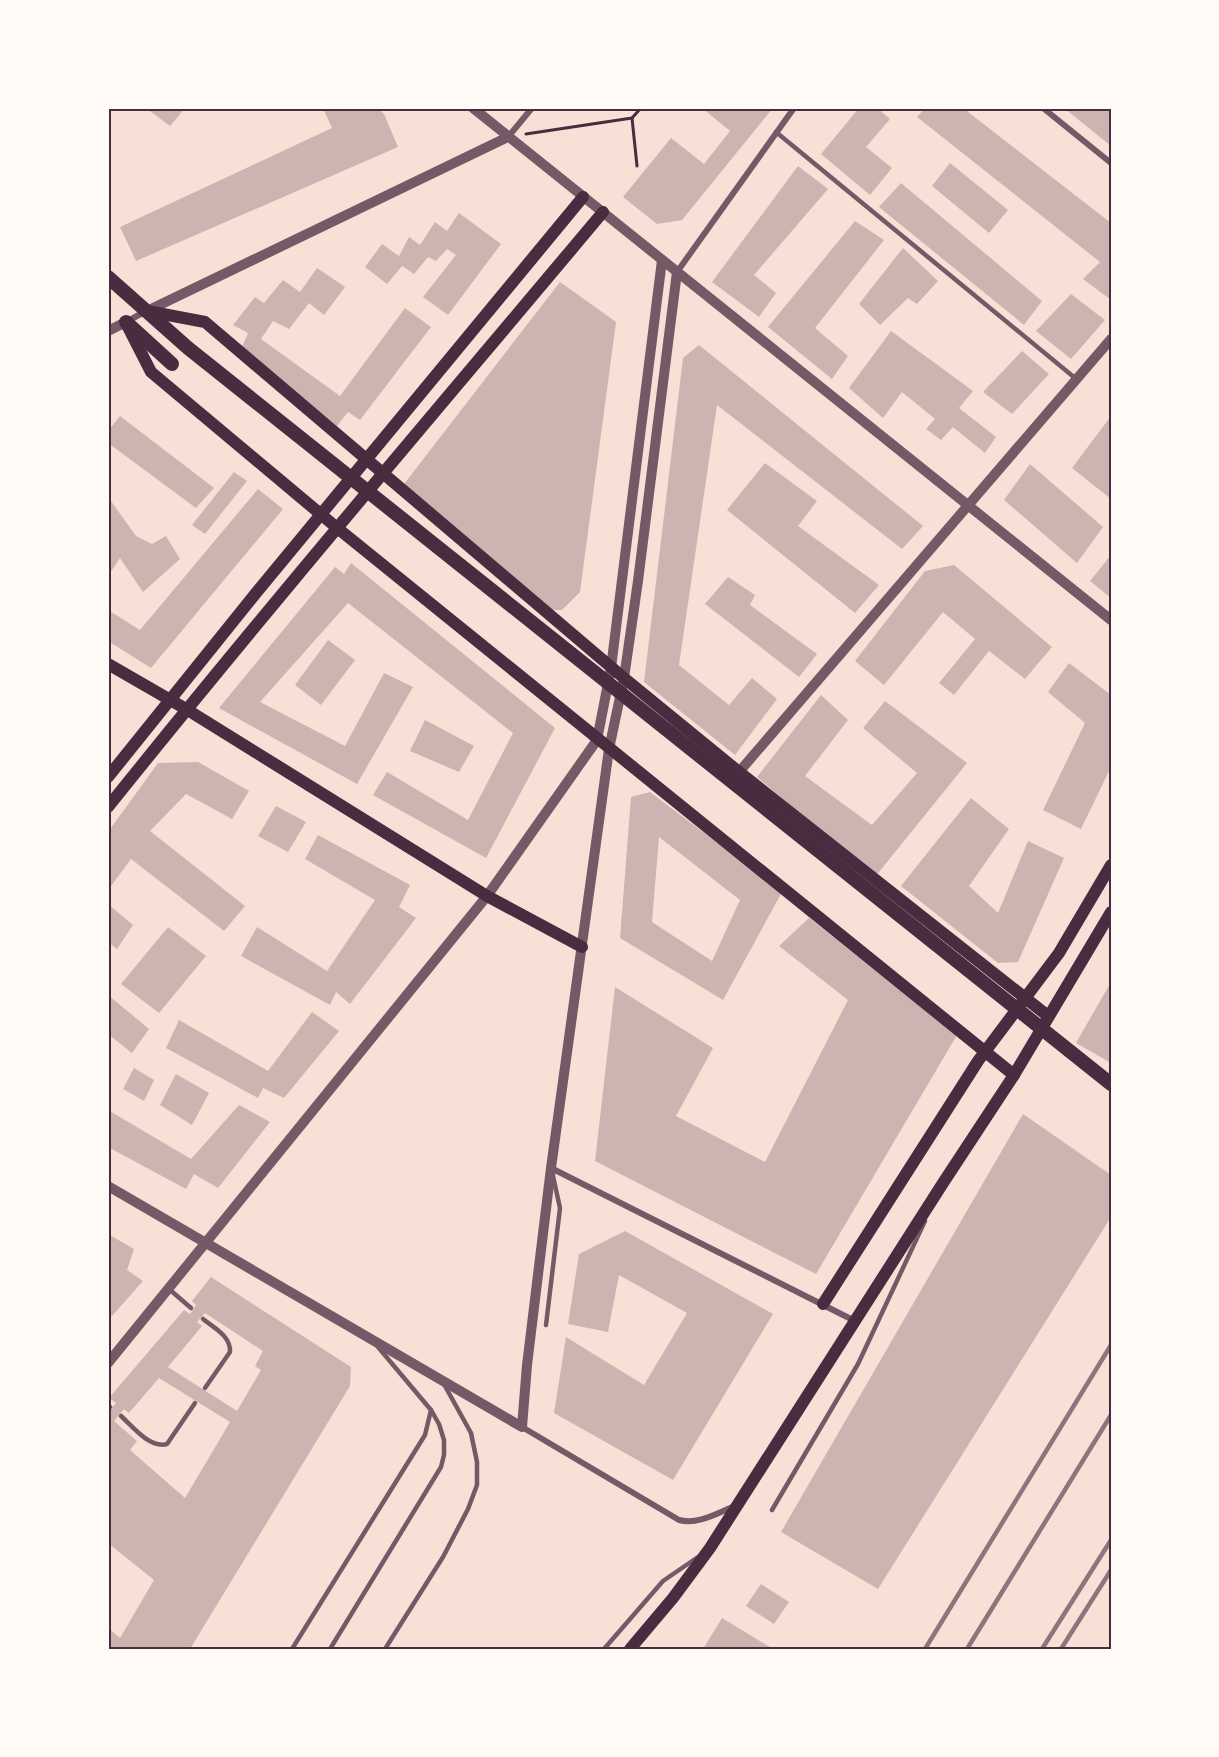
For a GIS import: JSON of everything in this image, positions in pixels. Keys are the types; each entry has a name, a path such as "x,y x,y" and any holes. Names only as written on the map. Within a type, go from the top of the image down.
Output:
{"main road":[{"path":"108,777 321,514 583,197"},
{"path":"108,807 336,527 384,475 603,212"},
{"path":"108,277 188,348 1111,1084"},
{"path":"147,311 205,322 611,668 1048,1016"},
{"path":"126,322 172,364"},
{"path":"126,322 151,372 336,527 597,740 1014,1075"},
{"path":"108,664 186,709 487,896 582,947"},
{"path":"823,1304 985,1051 1059,952 1111,865"},
{"path":"630,1649 674,1598 710,1548 1014,1075 1111,912"}],"street":[{"path":"473,108 1111,620"},
{"path":"108,331 508,137 532,108"},
{"path":"522,1427 527,1365 552,1168 609,749 624,678 677,272 794,108"},
{"path":"1043,108 1111,163"},
{"path":"108,1364 487,896 597,740 611,668 663,260"},
{"path":"740,772 1111,339"},
{"path":"552,1168 856,1321"},
{"path":"108,1186 679,1520 697,1521 738,1504"}],"lane":[{"path":"776,132 1076,380"},
{"path":"546,1325 560,1208 552,1168"},
{"path":"772,1510 858,1364 943,1183"},
{"path":"169,1288 191,1308"},
{"path":"203,1318 229,1340 231,1346 230,1352 205,1388"},
{"path":"330,1649 441,1467 444,1455 444,1440 431,1410 372,1341"},
{"path":"385,1649 443,1557 468,1509 477,1485 477,1462 471,1433 442,1381"},
{"path":"121,1416 153,1444 160,1446 167,1444 195,1403"},
{"path":"292,1649 424,1435 431,1410"},
{"path":"604,1649 663,1581 710,1548"}],"path":[{"path":"508,137 632,118 641,108"},
{"path":"632,118 637,166"}],"building":[{"path":"146,108 185,108 170,126"},
{"path":"323,108 377,108 384,114 398,147 136,261 120,227 332,128"},
{"path":"702,108 773,108 682,220 657,224 623,197 671,138 704,164 730,131"},
{"path":"859,108 877,108 890,119 866,147 892,168 870,195 821,154"},
{"path":"925,108 963,108 1111,223 1111,300 1083,279 1100,262 917,117"},
{"path":"1064,108 1111,108 1111,146"},
{"path":"950,163 1008,210 989,233 932,186"},
{"path":"798,166 828,189 754,275 776,293 759,317 712,282"},
{"path":"901,183 1042,301 1024,325 879,207"},
{"path":"459,213 501,244 448,315 423,297 456,255 447,249 436,261 428,257 414,274 402,266 387,284 365,267 382,244 399,256 409,237 420,245 435,222 447,231"},
{"path":"855,221 884,240 815,328 848,356 832,379 768,327"},
{"path":"903,248 938,281 917,304 908,298 880,325 859,304"},
{"path":"317,268 345,287 324,315 309,303 289,329 273,321 261,339 340,396 405,308 431,327 360,420 348,412 337,426 242,347 248,333 233,325 255,297 264,303 283,280 300,292"},
{"path":"560,282 616,322 580,592 562,610 549,610 404,484"},
{"path":"1071,294 1105,320 1071,359 1036,331"},
{"path":"891,331 973,391 959,408 996,437 985,453 953,427 941,440 926,429 935,419 902,392 883,418 849,388"},
{"path":"699,345 923,526 902,549 717,405 679,665 729,705 752,678 777,699 735,755 644,682 683,358"},
{"path":"1022,351 1049,374 1012,414 983,392"},
{"path":"120,416 214,488 196,508 108,443 108,431"},
{"path":"1111,416 1111,499 1072,468"},
{"path":"765,463 817,501 798,526 879,585 855,613 727,510"},
{"path":"1030,464 1103,527 1077,563 1004,500"},
{"path":"234,472 247,481 205,534 192,525"},
{"path":"258,489 283,509 151,668 108,641 108,610 140,630"},
{"path":"108,497 136,536 152,544 166,536 180,559 143,592 120,558 108,576"},
{"path":"1111,555 1111,598 1090,581"},
{"path":"351,563 555,728 486,858 373,795 387,772 468,820 513,733 348,603 260,702 345,746 384,673 413,687 357,784 219,708 335,567 344,574"},
{"path":"954,565 1052,647 1025,679 989,651 954,695 939,683 975,639 943,612 884,685 855,661 925,571"},
{"path":"728,577 755,595 750,605 817,654 799,677 705,604"},
{"path":"328,640 355,660 321,705 295,685"},
{"path":"1069,663 1111,695 1111,767 1081,829 1043,810 1085,723 1048,692"},
{"path":"821,695 848,720 805,776 872,825 917,773 863,728 885,701 967,763 875,877 757,777"},
{"path":"425,720 474,746 459,772 410,751"},
{"path":"198,762 249,791 232,819 186,794 150,831 245,906 224,931 131,859 108,890 108,832 158,763"},
{"path":"650,792 782,892 723,1000 620,938 631,797","holes":["659,837 740,900 712,961 652,922"]},
{"path":"971,798 1009,829 969,886 998,913 1028,841 1064,858 1018,962 998,963 901,886"},
{"path":"276,806 306,822 288,852 258,836"},
{"path":"318,835 410,885 399,907 416,918 350,1004 336,992 330,1005 241,956 257,927 327,971 375,900 305,859"},
{"path":"108,904 133,925 117,949 108,942"},
{"path":"809,918 957,1035 816,1274 595,1161 615,987 713,1048 676,1116 765,1162 848,1000 779,946"},
{"path":"168,927 206,956 159,1013 121,984"},
{"path":"1111,982 1111,1063 1076,1043"},
{"path":"108,995 149,1029 132,1053 108,1034"},
{"path":"312,1012 339,1031 284,1098 263,1088 258,1098 166,1048 179,1020 268,1071"},
{"path":"134,1068 154,1080 144,1101 123,1089"},
{"path":"176,1074 209,1093 192,1125 160,1105"},
{"path":"239,1105 270,1122 218,1188 194,1174 186,1189 108,1147 108,1110 191,1159"},
{"path":"1023,1114 1111,1175 1111,1217 878,1589 781,1532"},
{"path":"625,1231 773,1314 673,1480 554,1413 566,1337 644,1385 687,1313 619,1275 608,1332 568,1324 579,1254"},
{"path":"108,1234 134,1249 127,1270 143,1281 112,1316 108,1313"},
{"path":"211,1277 351,1367 350,1386 190,1649 108,1649 108,1628 120,1638 154,1580 108,1543 108,1412 116,1403 109,1398 184,1310 190,1314 196,1305 192,1301","holes":["205,1313 263,1351 255,1366 261,1370 237,1411 168,1367 202,1326 197,1322","159,1378 230,1422 185,1498 130,1450 137,1441 114,1421 124,1409 129,1413"]},
{"path":"761,1584 789,1602 774,1624 746,1606"},
{"path":"722,1618 773,1649 703,1649"}],"railway":[{"path":"925,1649 1111,1345"},
{"path":"967,1649 1111,1415"},
{"path":"1042,1649 1111,1540"},
{"path":"1061,1649 1111,1570"}]}
